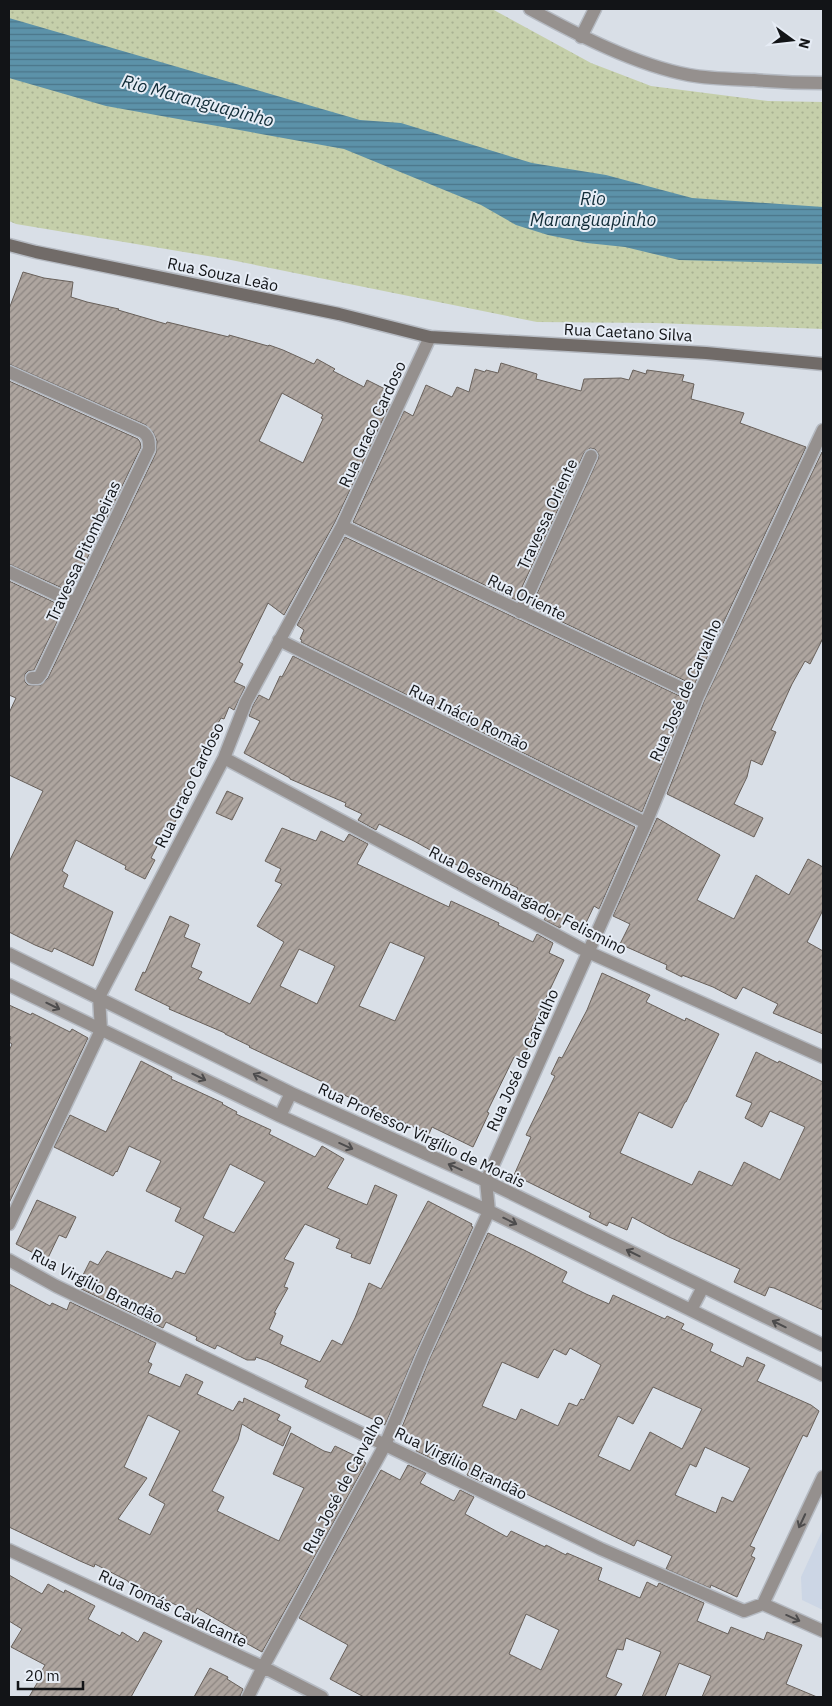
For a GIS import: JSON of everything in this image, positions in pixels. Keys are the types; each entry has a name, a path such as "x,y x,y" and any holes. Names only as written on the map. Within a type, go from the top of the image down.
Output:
{"main road":[{"name":"Rua Souza Leão","path":"9,245 339,314 430,338"},
{"name":"Rua Caetano Silva","path":"430,338 706,353 823,364"}],"street":[{"path":"530,9 581,36 652,65 689,75 723,79 823,83"},
{"path":"581,36 595,9"},
{"name":"Rua Graco Cardoso","path":"9,1224 100,1030 99,997 224,758 246,702 342,526 430,338"},
{"name":"Travessa Pitombeiras","path":"9,372 142,432 147,435 149,441 149,449 41,674 38,678 32,678"},
{"name":"Rua José de Carvalho","path":"248,1697 385,1445 423,1355 489,1211 486,1181 646,823 698,696 823,430"},
{"name":"Travessa Oriente","path":"520,612 591,456"},
{"name":"Rua Oriente","path":"342,526 698,696"},
{"path":"9,572 75,602"},
{"name":"Rua Inácio Romão","path":"279,640 646,823"},
{"name":"Rua Desembargador Felismino","path":"224,758 588,952 823,1058"},
{"name":"Rua Professor Virgílio de Morais","path":"9,954 291,1093 486,1181 823,1345"},
{"path":"9,985 280,1116 489,1211 823,1375"},
{"path":"280,1116 291,1093"},
{"name":"Rua Virgílio Brandão","path":"9,1260 56,1286 601,1549 744,1611 763,1604"},
{"path":"691,1310 703,1287"},
{"path":"823,1477 763,1604 823,1632"},
{"name":"Rua Tomás Cavalcante","path":"9,1550 263,1667 322,1697"}],"shaded area":[{"path":"823,1529 823,1610 802,1600 801,1577"}],"green space":[{"path":"9,9 492,9 591,63 651,86 768,101 823,102 823,329 656,323 537,322 226,259 16,224 9,221"}],"water":[{"name":"Rio Maranguapinho","path":"9,18 360,120 401,123 532,163 606,175 692,198 823,207 823,264 679,260 625,247 587,243 548,235 516,225 481,205 344,149 106,106 9,78"}],"building":[{"path":"23,272 44,278 73,282 71,297 119,309 166,324 167,322 269,345 314,364 317,359 335,369 333,371 364,387 367,380 385,389 380,398 390,404 335,522 284,615 268,603 239,662 243,664 234,682 245,687 234,710 229,707 224,719 221,718 211,735 177,806 182,808 173,826 169,823 151,858 155,860 145,879 125,869 126,866 76,840 62,871 68,875 63,887 113,912 93,966 54,948 52,952 9,932 9,862 43,791 9,775 9,713 16,698 9,695 9,581 64,607 34,670 28,671 25,674 25,682 28,685 41,685 48,678 156,453 157,441 153,432 146,425 9,364 9,309","holes":["282,393 323,415 321,418 323,419 303,463 259,441"]},
{"path":"501,363 537,374 536,379 581,391 584,379 621,378 629,380 633,370 646,374 647,370 684,375 682,381 694,384 691,399 744,413 740,423 806,447 694,685 531,607 598,459 599,455 595,449 590,448 584,453 516,600 353,522 404,411 413,416 426,385 452,397 457,387 469,392 475,369 498,373"},
{"path":"9,381 138,439 140,442 141,447 71,592 9,564"},
{"path":"822,452 823,638 810,664 805,661 792,684 771,730 776,732 762,765 751,760 747,777 734,804 763,818 754,837 667,794 705,699"},
{"path":"345,537 688,700 642,812 301,642 302,640 300,639 304,630 297,625"},
{"path":"293,656 635,827 599,909 594,906 584,927 565,918 560,928 544,920 550,909 537,905 538,903 523,896 524,894 516,891 518,888 479,870 477,874 466,870 379,824 376,830 358,820 362,814 345,806 346,803 290,779 244,753 260,721 249,716 253,705 259,695 269,700 280,676 282,677"},
{"path":"227,791 243,798 232,820 216,813"},
{"path":"657,818 720,855 697,900 734,919 756,875 789,895 808,859 823,867 823,910 807,942 823,951 823,1034 773,1013 778,1004 743,987 736,999 713,987 682,975 682,977 666,969 667,965 620,944 630,924 613,916"},
{"path":"282,828 316,841 321,831 344,842 349,834 368,844 357,864 449,907 451,901 499,923 498,925 533,942 537,934 553,943 549,953 564,960 531,1029 536,1032 521,1061 514,1057 487,1112 489,1113 473,1147 432,1127 429,1134 357,1101 225,1033 169,1009 170,1007 135,990 143,972 145,973 170,916 189,925 184,937 200,944 191,967 202,972 198,979 250,1004 284,942 257,926 282,884 275,881 281,869 265,861","holes":["390,942 425,957 395,1021 359,1006","299,949 335,966 317,1004 280,986"]},
{"path":"602,973 650,995 646,1002 685,1021 686,1018 719,1034 672,1128 639,1112 620,1153 692,1185 699,1171 732,1186 744,1162 780,1180 805,1127 770,1111 762,1127 745,1118 752,1103 736,1096 756,1052 823,1082 823,1310 774,1288 769,1287 765,1296 734,1282 740,1269 669,1237 632,1217 627,1230 609,1222 607,1226 589,1217 591,1213 514,1175 531,1137 526,1135 555,1076 551,1074 559,1057 562,1058 587,1010"},
{"path":"9,1005 31,1015 32,1013 70,1032 72,1029 88,1038 9,1203 9,1051 12,1044 9,1042 11,1037 9,1036"},
{"path":"141,1061 172,1077 171,1079 223,1103 237,1112 236,1114 271,1130 269,1134 315,1157 322,1146 344,1159 327,1188 367,1205 375,1185 397,1195 370,1264 351,1257 352,1254 336,1248 340,1239 305,1224 284,1259 294,1263 284,1287 288,1288 274,1313 276,1313 269,1329 283,1336 280,1344 320,1362 332,1340 342,1345 369,1283 381,1289 428,1201 472,1224 471,1226 473,1227 385,1425 305,1387 308,1380 267,1361 256,1357 255,1360 247,1360 217,1345 215,1349 196,1340 197,1337 166,1322 163,1328 77,1287 90,1261 98,1265 107,1251 172,1279 176,1271 185,1274 204,1236 175,1221 181,1208 146,1191 161,1161 129,1146 117,1172 113,1176 54,1147 70,1115 106,1132","holes":["230,1164 265,1182 234,1233 203,1218"]},
{"path":"37,1200 76,1217 66,1238 59,1235 47,1260 16,1244"},
{"path":"488,1233 567,1272 562,1282 586,1294 609,1304 613,1295 665,1319 667,1316 684,1324 681,1329 713,1344 710,1351 743,1367 747,1357 765,1365 757,1381 811,1405 819,1411 807,1437 803,1435 750,1546 755,1548 751,1556 755,1558 737,1597 711,1585 710,1588 666,1569 672,1556 637,1540 634,1546 514,1488 514,1490 485,1476 482,1482 467,1475 470,1469 435,1455 433,1459 416,1451 420,1444 400,1432 430,1358","holes":["570,1348 601,1365 584,1400 581,1399 577,1406 569,1403 558,1426 521,1409 516,1420 482,1406 502,1362 538,1378 554,1349 566,1355","653,1387 702,1409 682,1449 650,1432 630,1471 598,1456 618,1416 633,1424","705,1447 750,1468 733,1502 722,1497 716,1513 675,1495 690,1464 696,1467"]},
{"path":"9,1284 50,1306 52,1303 67,1310 70,1302 156,1343 148,1362 152,1364 148,1373 180,1387 186,1374 203,1382 197,1394 233,1411 239,1401 243,1403 244,1398 280,1415 277,1420 291,1427 283,1446 242,1424 238,1440 212,1491 224,1497 217,1511 279,1541 304,1488 273,1474 291,1433 324,1451 331,1453 335,1446 364,1460 366,1463 262,1652 244,1642 247,1637 197,1608 195,1614 95,1564 94,1567 80,1561 9,1527","holes":["148,1415 180,1431 149,1495 165,1504 150,1535 118,1519 147,1478 124,1467"]},
{"path":"408,1465 426,1473 420,1483 454,1501 460,1490 474,1497 465,1514 507,1537 511,1531 545,1547 546,1545 566,1555 567,1553 602,1568 598,1580 640,1598 647,1582 657,1587 659,1583 704,1603 697,1621 728,1634 731,1627 764,1640 767,1632 802,1645 786,1684 817,1697 702,1697 711,1676 679,1663 665,1697 642,1697 661,1652 626,1638 623,1650 617,1649 606,1677 622,1684 615,1697 364,1697 330,1679 348,1645 299,1618 381,1470 400,1480","holes":["526,1614 559,1630 541,1670 509,1654"]},
{"path":"9,1575 42,1594 48,1584 64,1593 65,1590 95,1606 88,1619 120,1636 122,1632 138,1642 144,1632 162,1641 131,1697 29,1697 43,1673 41,1672 45,1665 11,1647 22,1629 9,1621"},
{"path":"210,1668 228,1677 227,1679 243,1689 240,1697 194,1697"}]}
